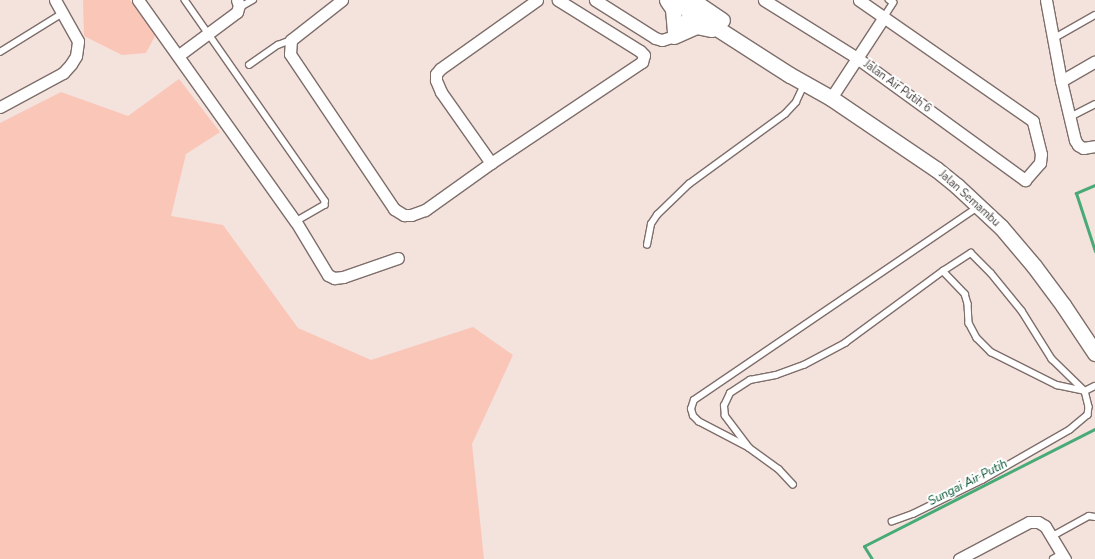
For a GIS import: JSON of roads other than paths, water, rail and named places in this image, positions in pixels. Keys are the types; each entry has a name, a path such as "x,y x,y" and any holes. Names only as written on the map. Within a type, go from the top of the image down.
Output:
{"main road":[{"path":"667,0 673,9 674,35 696,26 729,34"},
{"name":"Jalan Semambu","path":"673,0 706,10 793,68 805,82"},
{"name":"Jalan Semambu","path":"690,4 729,34 790,74 831,98 936,169 979,205 1017,246 1052,290 1095,353"}],"street":[{"path":"0,107 63,73 76,56 78,41 55,0"},
{"path":"138,0 179,55 296,222 328,275 334,278 342,277 398,258"},
{"path":"342,0 291,40 289,49 296,65 394,209 411,215 425,210 491,163 642,62 644,55 640,51 558,0"},
{"path":"491,163 441,92 436,80 436,74 440,69 537,0"},
{"path":"595,0 655,38 668,39 674,35 690,4"},
{"name":"Jalan Air Putih 6","path":"764,0 857,58 1026,180 1040,163 1041,154 1033,121 884,17"},
{"path":"831,98 884,17 859,0"},
{"path":"1046,0 1061,81 1078,145 1083,148 1095,146"},
{"path":"179,55 237,12 238,4"},
{"path":"1061,81 1095,61"},
{"path":"959,559 1029,522 1038,522 1044,526 1060,557"}],"lane":[{"path":"185,0 325,201 325,205 296,222"},
{"path":"238,4 253,0"},
{"path":"884,17 893,3 888,0"},
{"path":"0,52 63,13"},
{"path":"1053,39 1095,16"},
{"path":"249,65 278,45 291,40"},
{"path":"647,245 651,224 658,215 689,184 785,114 796,102 805,82"},
{"path":"1070,117 1095,104"},
{"path":"792,485 779,470 749,448 698,422 693,416 691,409 694,400 979,205"},
{"path":"749,448 724,416 724,406 730,393 750,380 776,375 804,365 845,343 943,271 971,253 991,273 1022,311 1052,359 1085,391 1089,407 1088,415 1070,430 983,480 914,514 892,522"},
{"path":"943,271 965,294 968,304 967,312 969,323 977,338 990,352 1057,385 1085,391 1095,386"},
{"path":"1051,537 1089,516 1095,517"}],"waterway":[{"name":"Sungai Air Putih","path":"1095,185 1076,193 1095,251"},
{"name":"Sungai Air Putih","path":"872,559 864,546 1095,429"}]}
